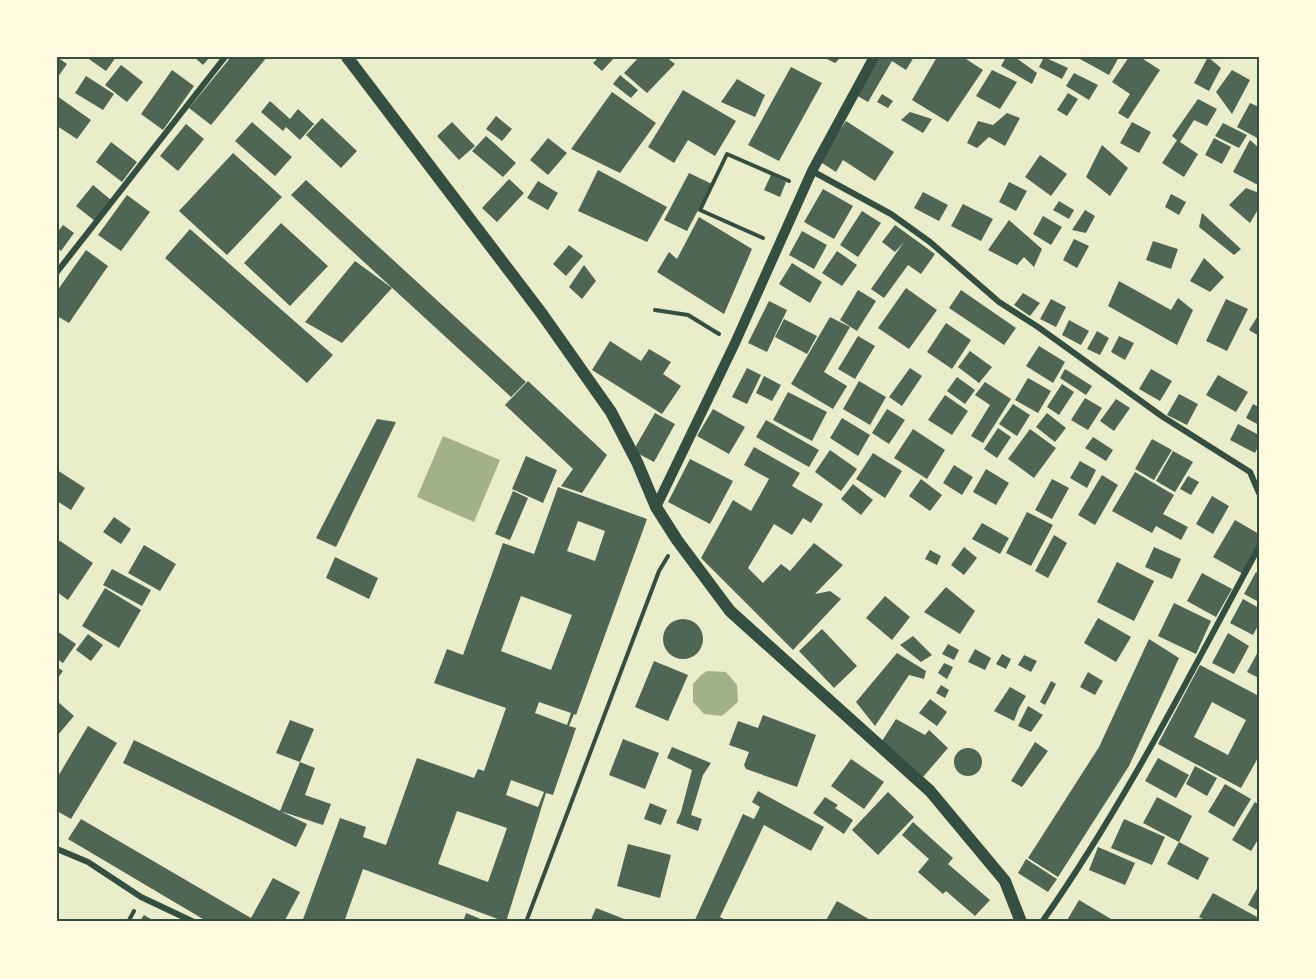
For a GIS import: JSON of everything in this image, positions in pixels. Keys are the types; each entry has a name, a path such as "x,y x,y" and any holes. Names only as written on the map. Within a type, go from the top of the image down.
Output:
{"main road":[{"path":"347,57 542,314 612,412 656,507 676,540 730,611 930,791 1005,881 1021,922"}],"street":[{"path":"57,272 225,57"},
{"path":"656,507 735,343 806,189 812,171 874,57"},
{"path":"812,171 891,214 930,242 999,302 1038,327 1163,417 1250,472 1259,494"},
{"path":"1042,922 1077,872 1138,768 1259,547"},
{"path":"57,849 88,862 141,897 194,922"}],"path":[{"path":"779,245 700,210 727,154 806,189"},
{"path":"655,310 688,315 735,343"},
{"path":"526,922 659,571 676,540"}],"shaded area":[{"path":"443,436 500,460 474,522 417,497"},
{"path":"707,671 726,672 737,685 738,702 722,716 704,714 693,702 693,684"}],"building":[{"path":"57,57 67,64 57,78"},
{"path":"86,57 116,57 106,71"},
{"path":"194,57 210,57 203,65"},
{"path":"231,57 267,57 211,125 189,108"},
{"path":"599,57 615,57 602,71 593,63"},
{"path":"639,57 666,57 675,64 647,93 624,73"},
{"path":"823,57 841,57 835,63"},
{"path":"878,57 914,57 906,70 892,61 868,102 856,95"},
{"path":"937,57 963,57 983,70 948,122 912,100"},
{"path":"1006,57 1015,57 1037,73 1032,84 1001,66"},
{"path":"1044,57 1068,68 1062,79 1039,67"},
{"path":"1081,57 1119,57 1109,75 1080,59"},
{"path":"1129,57 1140,57 1160,70 1128,119 1118,113 1130,94 1112,82"},
{"path":"1208,57 1221,68 1209,91 1194,83"},
{"path":"121,65 143,82 127,102 105,85"},
{"path":"791,67 822,83 779,161 748,145"},
{"path":"172,70 194,86 163,130 141,114"},
{"path":"992,70 1017,82 1000,109 976,96"},
{"path":"1232,70 1250,80 1232,114 1216,92"},
{"path":"1074,73 1098,85 1089,100 1066,86"},
{"path":"620,75 638,90 631,98 613,84"},
{"path":"86,76 114,94 103,110 75,93"},
{"path":"737,79 765,95 755,117 721,102"},
{"path":"683,90 736,121 715,156 688,140 674,163 648,147"},
{"path":"612,92 656,123 620,173 571,149"},
{"path":"1068,93 1078,99 1067,116 1057,110"},
{"path":"882,94 893,101 888,108 877,102"},
{"path":"57,96 91,120 77,139 57,126"},
{"path":"1198,99 1217,109 1207,126 1194,120 1180,142 1198,154 1184,177 1162,163 1177,140 1172,136"},
{"path":"270,101 290,119 298,109 314,124 300,140 286,127 283,131 261,112"},
{"path":"1250,103 1259,107 1259,139 1237,127"},
{"path":"910,112 932,119 923,133 901,120"},
{"path":"1007,113 1020,118 1005,146 989,137 977,148 967,143 978,121 993,125"},
{"path":"496,116 512,129 502,141 486,129"},
{"path":"322,118 357,151 341,168 306,135"},
{"path":"846,121 894,152 875,181 843,160 836,172 819,161"},
{"path":"252,122 292,157 275,176 235,141"},
{"path":"452,122 475,146 459,160 437,136"},
{"path":"1132,122 1151,132 1139,153 1120,143"},
{"path":"1223,123 1247,135 1239,148 1215,136"},
{"path":"186,124 204,139 178,171 160,156"},
{"path":"486,136 516,163 503,177 472,151"},
{"path":"548,138 567,153 548,175 530,160"},
{"path":"1214,138 1231,147 1222,164 1205,155"},
{"path":"1250,140 1259,148 1258,185 1233,172"},
{"path":"111,142 137,162 122,182 96,162"},
{"path":"1102,145 1128,168 1110,196 1086,177"},
{"path":"233,153 282,197 227,255 179,211"},
{"path":"1040,155 1067,174 1051,196 1025,177"},
{"path":"598,170 667,207 647,242 578,211"},
{"path":"689,173 712,184 687,231 664,220"},
{"path":"771,175 786,182 780,197 764,190"},
{"path":"509,179 524,193 497,222 482,208"},
{"path":"306,180 526,382 511,397 291,195"},
{"path":"538,181 558,193 548,210 527,198"},
{"path":"1009,182 1027,191 1016,211 999,202"},
{"path":"93,185 111,200 95,221 76,206"},
{"path":"1246,188 1259,193 1259,208 1250,223 1229,205"},
{"path":"823,189 853,206 834,239 804,222"},
{"path":"923,192 948,205 939,221 914,208"},
{"path":"1171,194 1186,202 1179,215 1165,207"},
{"path":"127,195 150,212 121,251 98,235"},
{"path":"1059,201 1074,210 1069,219 1053,210"},
{"path":"963,204 993,219 981,241 951,226"},
{"path":"1085,210 1095,216 1086,233 1072,230"},
{"path":"862,211 881,223 858,257 840,245"},
{"path":"1202,213 1241,249 1234,255 1199,227"},
{"path":"1043,216 1062,227 1051,245 1033,234"},
{"path":"699,217 752,249 724,314 657,272 669,252 677,259"},
{"path":"1009,220 1042,249 1034,267 1024,257 1017,265 988,250"},
{"path":"281,223 328,266 290,306 244,263"},
{"path":"63,225 74,233 61,251 57,248 57,233"},
{"path":"895,225 935,254 921,274 908,265 884,298 871,289 904,242 895,252 882,242"},
{"path":"190,229 333,355 307,383 165,258"},
{"path":"802,231 827,245 814,269 789,255"},
{"path":"1074,239 1089,246 1077,268 1063,260"},
{"path":"1153,241 1178,249 1171,269 1146,260"},
{"path":"569,245 583,256 566,276 553,264"},
{"path":"86,250 108,266 69,323 57,316 57,291"},
{"path":"837,251 857,265 842,286 822,273"},
{"path":"1204,258 1224,277 1210,292 1190,281"},
{"path":"355,261 392,288 342,343 305,322"},
{"path":"792,263 822,282 810,303 779,284"},
{"path":"584,265 596,281 582,299 569,287"},
{"path":"1119,281 1171,310 1178,298 1193,310 1177,345 1108,306"},
{"path":"906,288 937,310 909,349 878,328"},
{"path":"858,290 876,301 857,331 840,320"},
{"path":"961,290 1016,328 1004,345 949,308"},
{"path":"1023,293 1040,303 1030,316 1014,305"},
{"path":"1051,299 1066,307 1056,327 1040,319"},
{"path":"1226,299 1248,309 1227,351 1206,341"},
{"path":"769,301 787,310 767,352 748,343"},
{"path":"830,317 850,327 824,372 847,386 833,409 791,384"},
{"path":"1257,317 1259,319 1259,336 1249,330"},
{"path":"784,319 817,336 807,354 775,337"},
{"path":"1069,320 1089,331 1081,345 1062,335"},
{"path":"946,323 971,340 952,369 927,352"},
{"path":"1097,331 1109,338 1100,355 1087,349"},
{"path":"858,336 875,346 855,379 838,369"},
{"path":"1119,336 1134,343 1125,360 1111,352"},
{"path":"610,341 641,361 649,349 671,362 663,374 681,386 662,414 592,370"},
{"path":"1039,346 1065,362 1053,383 1026,366"},
{"path":"970,351 992,367 979,383 958,367"},
{"path":"747,368 761,375 747,404 732,397"},
{"path":"910,368 922,376 902,406 889,397"},
{"path":"1065,369 1092,386 1086,395 1060,378"},
{"path":"1151,369 1172,381 1160,401 1139,389"},
{"path":"1218,375 1248,392 1236,412 1206,395"},
{"path":"764,376 781,385 772,401 756,393"},
{"path":"957,377 975,390 965,404 947,391"},
{"path":"1028,378 1051,391 1038,413 1015,400"},
{"path":"528,381 607,455 582,493 561,486 573,469 505,405"},
{"path":"859,381 886,397 870,425 843,409"},
{"path":"985,382 1011,399 983,443 971,436 990,405 975,395"},
{"path":"1062,384 1074,392 1059,415 1047,407"},
{"path":"788,392 827,412 812,441 773,420"},
{"path":"1179,394 1198,404 1187,425 1167,415"},
{"path":"945,395 968,411 952,435 928,420"},
{"path":"1085,398 1102,408 1088,430 1071,420"},
{"path":"1116,399 1130,408 1114,431 1100,421"},
{"path":"1013,404 1030,415 1017,436 999,424"},
{"path":"1253,404 1259,407 1259,425 1246,418"},
{"path":"713,409 745,427 729,454 697,436"},
{"path":"887,409 905,420 889,444 872,433"},
{"path":"655,413 675,424 654,462 633,451"},
{"path":"1047,413 1066,428 1055,442 1036,427"},
{"path":"842,418 870,435 858,456 830,438"},
{"path":"377,419 396,422 336,547 316,538"},
{"path":"766,420 819,450 809,467 756,437"},
{"path":"1238,424 1259,435 1259,445 1255,453 1230,440"},
{"path":"998,428 1011,437 997,458 984,449"},
{"path":"913,429 945,450 927,479 894,458"},
{"path":"1030,429 1056,448 1034,478 1008,459"},
{"path":"1093,437 1113,450 1106,461 1085,448"},
{"path":"1152,439 1172,450 1154,480 1135,469"},
{"path":"754,447 800,473 792,486 823,504 811,523 803,518 792,535 774,524 748,568 763,583 781,564 790,571 814,543 843,565 815,594 830,591 841,599 793,650 701,558 733,500 751,511 769,479 744,465"},
{"path":"830,450 857,469 841,491 815,472"},
{"path":"1173,451 1193,462 1175,492 1156,481"},
{"path":"873,453 902,471 885,498 856,479"},
{"path":"526,456 557,470 543,503 512,489"},
{"path":"690,459 733,481 710,524 668,502"},
{"path":"1080,461 1096,470 1087,488 1070,478"},
{"path":"954,465 973,477 962,495 943,483"},
{"path":"986,469 1009,483 996,505 973,492"},
{"path":"57,470 85,488 71,510 57,501"},
{"path":"1135,472 1174,495 1163,514 1188,527 1181,540 1156,526 1152,533 1112,511"},
{"path":"1102,475 1118,485 1095,525 1078,515"},
{"path":"1188,476 1199,482 1191,495 1180,489"},
{"path":"921,479 942,495 930,511 909,496"},
{"path":"1052,479 1069,488 1052,519 1035,510"},
{"path":"853,484 873,500 861,515 841,499"},
{"path":"558,487 647,519 576,715 574,714 569,726 576,728 553,795 546,793 506,922 363,869 344,922 302,922 340,818 366,827 363,837 386,845 417,758 474,778 478,769 484,771 506,708 434,683 447,649 463,655 503,543 534,554","holes":["578,521 605,531 595,561 567,551","521,596 572,615 551,670 501,651","539,702 571,713 567,725 535,713","511,780 544,792 538,807 506,795","457,811 507,828 488,882 438,864"]},
{"path":"513,491 528,498 510,540 495,534"},
{"path":"1212,496 1229,506 1213,534 1196,524"},
{"path":"1027,512 1053,525 1031,566 1006,553"},
{"path":"114,517 131,529 121,544 103,532"},
{"path":"1235,520 1259,534 1259,546 1243,574 1213,557"},
{"path":"982,523 1009,538 1000,554 972,539"},
{"path":"1054,535 1067,543 1048,578 1035,571"},
{"path":"57,539 93,563 68,600 57,592"},
{"path":"144,545 176,564 160,591 128,573"},
{"path":"964,547 977,558 964,575 951,565"},
{"path":"1154,547 1181,559 1172,579 1145,567"},
{"path":"930,550 941,556 937,565 925,559"},
{"path":"335,557 378,578 369,599 326,578"},
{"path":"1117,562 1154,581 1134,621 1097,602"},
{"path":"112,569 151,590 142,606 103,585"},
{"path":"1256,572 1259,574 1259,602 1244,594"},
{"path":"1202,573 1232,589 1216,617 1187,601"},
{"path":"946,587 975,611 960,634 924,612"},
{"path":"105,588 141,610 119,648 82,626"},
{"path":"885,596 910,617 892,640 866,618"},
{"path":"1243,599 1259,608 1259,624 1253,635 1230,623"},
{"path":"1174,603 1211,621 1196,654 1158,636"},
{"path":"1098,618 1131,637 1116,662 1084,643"},
{"path":"683,619 691,620 697,625 702,631 702,647 697,653 691,658 683,659 675,658 669,653 664,647 663,639 664,631 669,625 675,620"},
{"path":"822,629 857,666 834,688 799,651"},
{"path":"57,631 76,644 63,663 57,659"},
{"path":"1228,633 1249,646 1234,674 1212,663"},
{"path":"88,634 103,645 91,661 76,650"},
{"path":"913,636 932,655 921,662 900,645"},
{"path":"1149,639 1179,658 1129,766 1058,877 1028,858 1099,747"},
{"path":"948,644 959,650 954,660 942,654"},
{"path":"975,649 991,658 985,670 968,662"},
{"path":"1259,650 1259,678 1247,672"},
{"path":"897,653 926,671 924,679 909,675 875,726 856,702"},
{"path":"1002,654 1011,659 1006,669 996,664"},
{"path":"1024,655 1037,661 1031,672 1018,665"},
{"path":"654,661 688,675 668,721 635,707"},
{"path":"944,663 953,667 947,679 938,673"},
{"path":"1200,665 1259,696 1259,756 1241,788 1158,744","holes":["1212,702 1246,720 1228,755 1194,737"]},
{"path":"57,667 63,671 57,679"},
{"path":"1088,672 1103,681 1095,695 1080,687"},
{"path":"1051,681 1056,684 1045,705 1040,702"},
{"path":"941,685 949,690 945,698 936,693"},
{"path":"1010,687 1026,696 1014,721 994,711"},
{"path":"930,699 947,712 937,726 919,713"},
{"path":"57,701 74,716 57,736"},
{"path":"1028,706 1043,715 1031,732 1018,726"},
{"path":"763,715 816,735 797,787 746,769 744,765 749,752 729,745 738,721 758,728"},
{"path":"896,719 925,735 929,730 948,748 923,777 882,741"},
{"path":"290,720 314,729 300,762 276,753"},
{"path":"88,726 117,743 71,819 57,811 57,778"},
{"path":"623,739 659,753 645,789 609,775"},
{"path":"134,740 307,824 296,847 123,763"},
{"path":"1035,742 1048,751 1022,787 1011,781"},
{"path":"672,747 711,763 703,775 691,815 702,819 698,831 676,823 692,770 667,758"},
{"path":"968,748 978,752 982,762 978,772 968,776 958,772 954,762 958,752"},
{"path":"1158,758 1189,775 1176,798 1145,781"},
{"path":"851,759 884,782 864,809 831,786"},
{"path":"300,762 315,768 305,795 331,804 323,825 280,811"},
{"path":"1195,766 1217,778 1207,796 1186,784"},
{"path":"1225,784 1251,799 1234,827 1208,812"},
{"path":"758,791 824,827 811,851 764,825 720,917 729,922 694,922 743,814 754,819 760,807 752,802"},
{"path":"888,792 914,817 878,855 852,830"},
{"path":"825,797 838,805 835,808 853,820 844,834 813,813"},
{"path":"1157,797 1192,816 1179,842 1143,823"},
{"path":"1255,802 1259,805 1259,838 1251,851 1232,840"},
{"path":"650,803 667,810 661,825 644,819"},
{"path":"81,819 251,918 273,878 300,892 284,922 208,922 68,839"},
{"path":"1124,819 1165,837 1152,865 1111,848"},
{"path":"913,822 953,858 948,864 990,900 975,916 946,891 943,894 918,872 929,859 902,835"},
{"path":"1179,842 1209,858 1198,880 1167,864"},
{"path":"628,844 671,855 660,898 617,886"},
{"path":"1098,847 1135,863 1125,885 1089,870"},
{"path":"1026,859 1057,879 1048,892 1018,873"},
{"path":"1259,885 1259,911 1248,905"},
{"path":"1213,893 1259,918 1259,922 1208,922 1199,917"},
{"path":"1079,900 1116,922 1066,922"},
{"path":"837,901 874,922 825,922"},
{"path":"596,908 632,922 590,922"},
{"path":"466,913 488,922 463,922"},
{"path":"144,915 156,922 139,922"}]}
